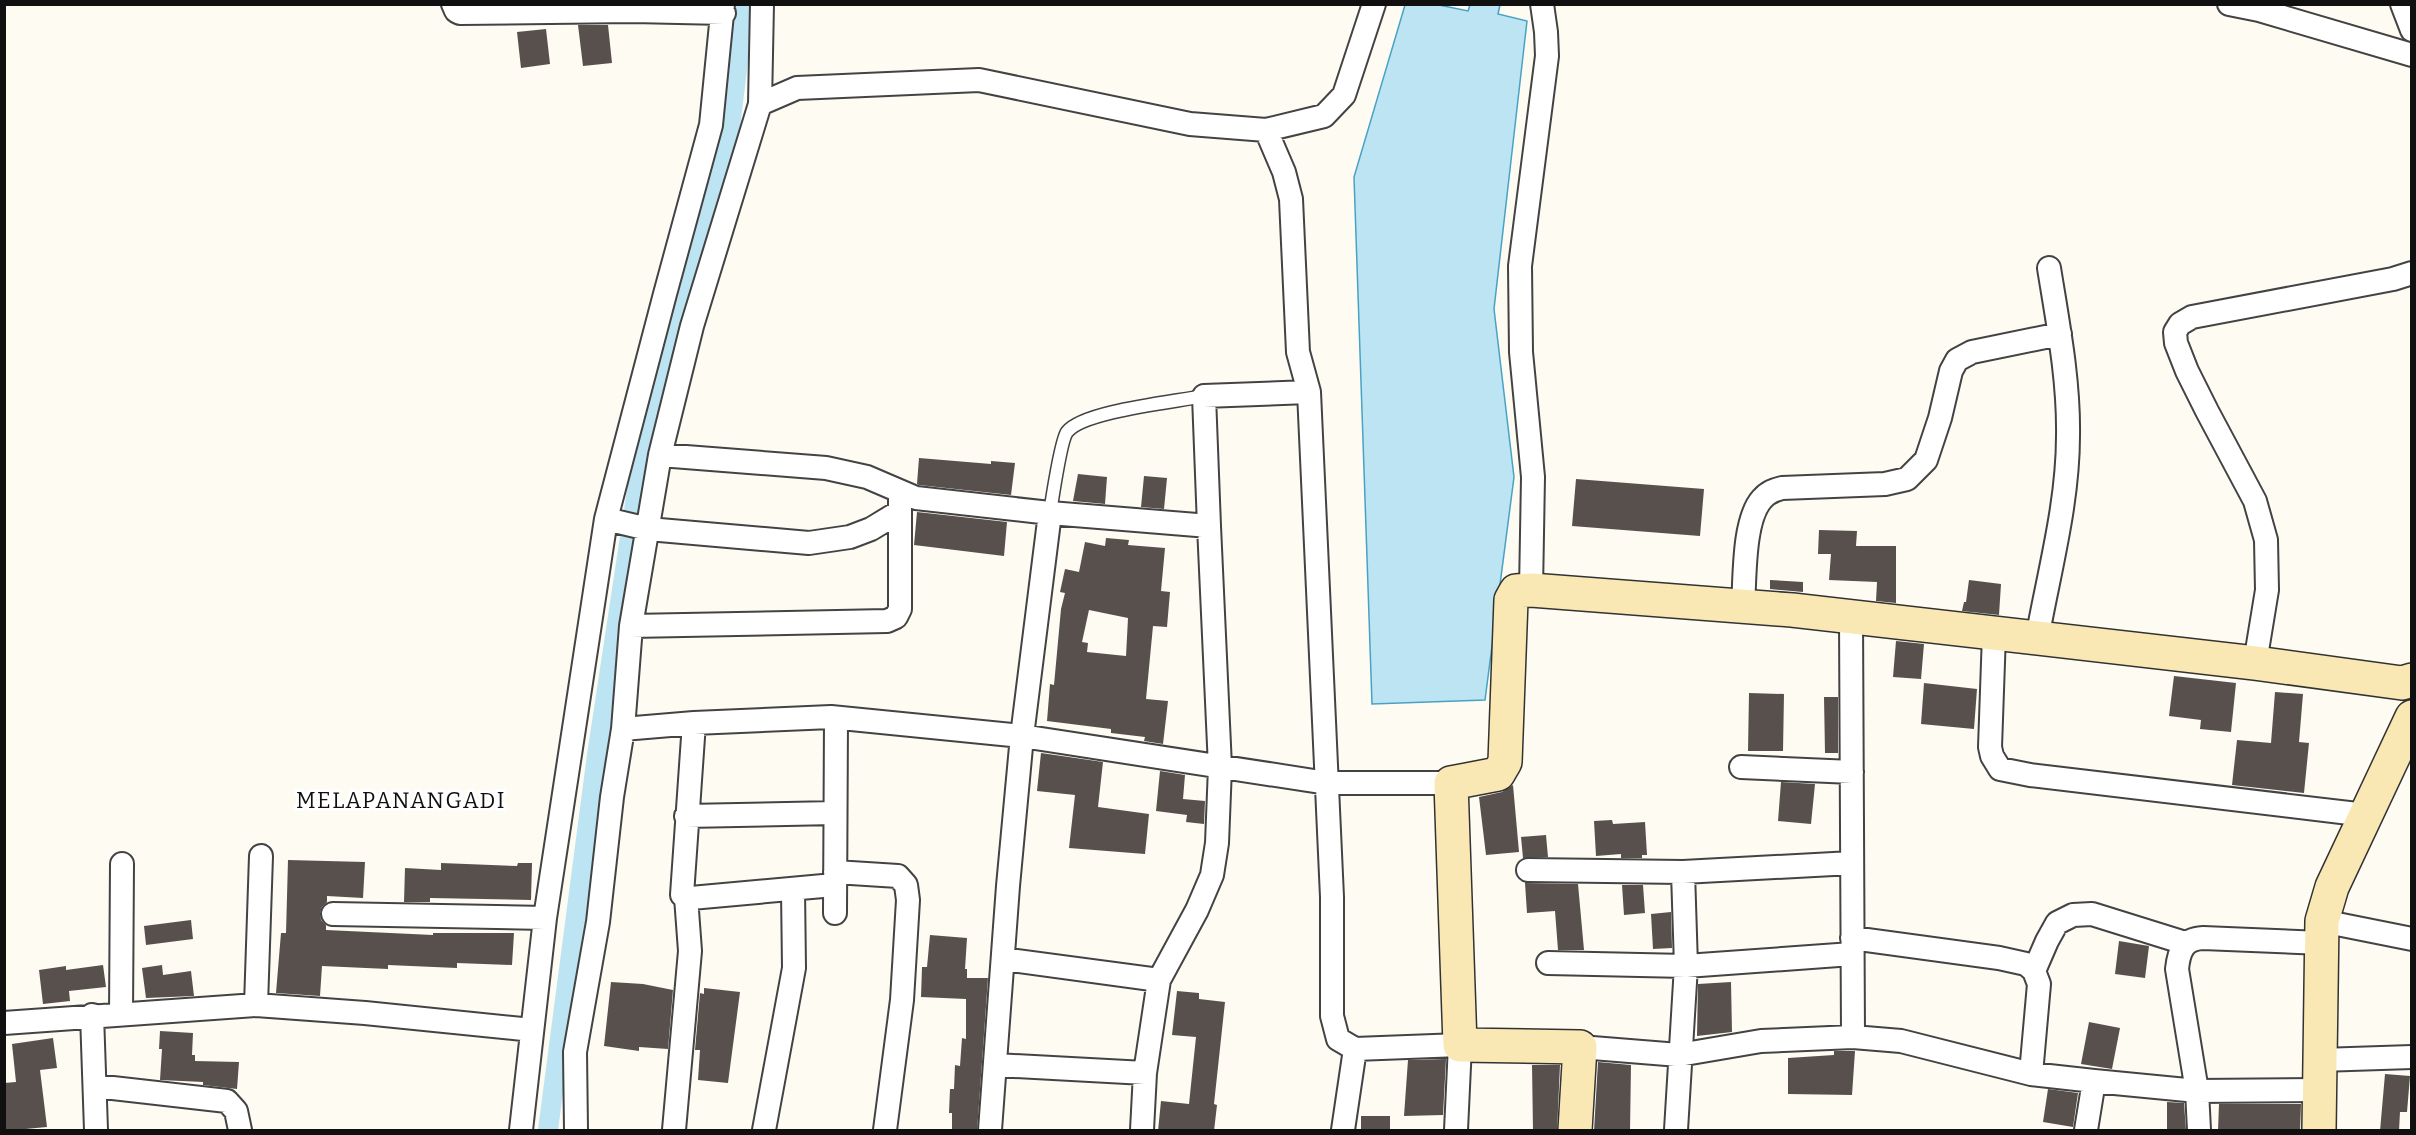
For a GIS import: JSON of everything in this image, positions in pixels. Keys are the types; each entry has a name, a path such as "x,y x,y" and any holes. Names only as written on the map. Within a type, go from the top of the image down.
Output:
{"main road":[{"path":"1575,1131 1580,1047 1460,1045 1451,783 1498,774 1504,762 1511,600 1516,591 1531,590 1743,606 2255,663 2402,683 2412,680"},
{"path":"2319,1131 2322,932 2332,887 2412,717"}],"street":[{"path":"453,4 460,13 724,9 711,125 664,294 611,520 545,918 521,1131"},
{"path":"576,1131 575,1052 598,922 612,797 623,729 631,626 647,529 660,455 692,326 760,104 762,4"},
{"path":"760,104 797,88 978,80 1190,124 1266,130 1324,116 1344,95 1374,4"},
{"path":"1531,590 1533,477 1521,352 1520,266 1546,56 1546,32 1542,4"},
{"path":"2229,4 2270,13 2412,55"},
{"path":"2402,4 2412,30"},
{"path":"1266,130 1284,171 1292,199 1298,352 1309,392 1332,897 1332,1016 1338,1039 1356,1049 1460,1045 1456,1131"},
{"path":"2037,639 2063,503 2068,436 2060,334 2049,268"},
{"path":"2255,663 2267,590 2266,540 2255,501 2187,371 2176,343 2175,332 2180,324 2192,317 2393,279 2412,273"},
{"path":"1743,606 1750,524 1755,508 1770,491 1782,488 1885,484 1907,479 1926,460 1940,418 1951,371 1957,360 1972,352 2060,334"},
{"path":"1142,1131 1145,1073 1159,980 1197,910 1212,875 1217,843 1220,766 1204,396 1309,392"},
{"path":"660,455 826,468 867,477 899,502"},
{"path":"611,520 647,529 809,543 850,537 871,529 899,502 916,498 1050,513 1209,526"},
{"path":"631,626 887,621 896,616 900,609 899,502"},
{"path":"990,1131 1022,736 1050,513"},
{"path":"1851,617 1852,1036"},
{"path":"1994,634 1990,747 1992,756 2000,769 2030,775 2366,815"},
{"path":"623,729 694,723 831,717 1022,736 1327,783 1451,783"},
{"path":"831,717 838,725 835,913"},
{"path":"694,723 681,893 686,897 793,890 835,878 898,876 906,885 908,900 902,1000 885,1131"},
{"path":"1741,767 1852,772"},
{"path":"686,816 835,813"},
{"path":"256,1005 261,856"},
{"path":"1528,870 1683,872 1852,863"},
{"path":"121,1014 122,864"},
{"path":"1676,1131 1686,966 1683,872"},
{"path":"764,1131 794,968 793,890"},
{"path":"674,1131 690,951 686,897"},
{"path":"333,914 545,918"},
{"path":"2034,971 2057,923 2073,915 2092,914 2186,943"},
{"path":"2199,1131 2197,1091 2177,969 2180,952 2186,943 2191,939 2203,938 2322,932 2412,939"},
{"path":"1548,963 1686,966 1852,946 1999,958 2026,964 2034,971 2039,984 2040,996 2031,1074"},
{"path":"1003,959 1159,980"},
{"path":"4,1023 256,1005 532,1029"},
{"path":"92,1015 96,1131"},
{"path":"1580,1047 1679,1055 1761,1041 1852,1036 1912,1044 2031,1074 2197,1091 2320,1075 2412,1058"},
{"path":"1344,1131 1356,1049"},
{"path":"996,1065 1145,1073"},
{"path":"2086,1131 2094,1081"},
{"path":"95,1086 227,1101 236,1111 240,1131"}],"lane":[{"path":"1050,513 1065,433 1078,422 1096,416 1204,396"}],"water":[{"path":"1405,5 1439,5 1468,11 1470,5 1500,5 1498,14 1527,21 1494,309 1514,477 1485,700 1372,704 1354,177"}],"building":[{"path":"578,25 608,25 612,63 583,66"},
{"path":"546,29 550,64 521,68 517,32"},
{"path":"919,458 991,464 991,461 1015,463 1011,495 919,485 917,484"},
{"path":"1078,474 1107,477 1105,504 1073,501"},
{"path":"1144,476 1167,478 1164,509 1141,507"},
{"path":"1576,479 1704,489 1700,536 1572,526"},
{"path":"917,512 1007,522 1004,556 914,545"},
{"path":"1819,530 1857,531 1856,546 1896,546 1896,603 1876,601 1877,582 1829,580 1831,554 1818,554"},
{"path":"1106,538 1129,540 1128,545 1165,548 1161,591 1170,592 1167,627 1153,626 1146,699 1168,701 1163,744 1144,741 1145,737 1111,733 1111,729 1047,721 1050,684 1054,685 1061,609 1065,593 1060,592 1065,569 1079,572 1085,542 1105,546","holes":["1089,610 1128,618 1126,656 1087,652 1088,643 1082,642"]},
{"path":"1770,580 1803,582 1803,592 1770,589"},
{"path":"1969,580 2001,584 1999,615 1962,611 1964,602 1966,602"},
{"path":"1896,641 1924,644 1921,679 1893,677"},
{"path":"2174,676 2236,683 2231,732 2200,729 2201,720 2169,716"},
{"path":"1924,683 1977,689 1974,729 1921,724"},
{"path":"2275,692 2303,694 2299,742 2309,743 2304,793 2232,785 2237,740 2271,743"},
{"path":"1749,693 1784,694 1783,751 1748,751"},
{"path":"1824,697 1838,697 1838,753 1825,753"},
{"path":"1041,753 1103,762 1098,807 1149,814 1145,854 1069,848 1075,795 1037,791"},
{"path":"1160,771 1185,775 1183,799 1205,801 1204,824 1186,822 1187,815 1156,811"},
{"path":"1781,782 1815,784 1811,824 1778,821"},
{"path":"1513,785 1519,852 1486,855 1479,797 1502,792"},
{"path":"1612,820 1613,824 1645,822 1647,855 1642,855 1642,858 1621,858 1621,854 1596,856 1594,821"},
{"path":"1546,835 1548,857 1523,858 1521,837"},
{"path":"288,860 365,862 363,898 327,896 327,902 320,913 326,930 433,935 433,933 514,933 512,965 457,963 457,968 388,965 388,969 322,966 320,996 276,993 281,933 286,933"},
{"path":"441,863 517,866 518,863 532,863 531,900 430,898 430,902 404,902 405,868 441,870"},
{"path":"1525,883 1578,884 1584,950 1558,950 1555,911 1527,913"},
{"path":"1622,885 1643,885 1645,913 1624,915"},
{"path":"1671,912 1672,948 1653,949 1651,914"},
{"path":"191,920 193,939 146,945 144,926"},
{"path":"930,935 967,938 965,969 967,969 967,978 988,978 977,1131 952,1131 952,1113 949,1113 950,1089 954,1089 955,1065 960,1066 962,1038 966,1039 966,999 921,997 922,967 927,967"},
{"path":"2119,941 2149,946 2145,978 2115,974"},
{"path":"103,965 106,987 69,991 70,1001 43,1004 39,970 66,966 66,970"},
{"path":"162,965 163,975 191,971 194,996 146,998 142,968"},
{"path":"611,982 643,984 673,990 668,1049 639,1047 639,1051 604,1046"},
{"path":"1731,982 1732,1032 1697,1036 1698,984"},
{"path":"704,988 740,992 728,1083 698,1080 700,1050 695,1050 700,993 704,994"},
{"path":"1177,991 1199,993 1199,999 1225,1002 1214,1104 1217,1105 1214,1131 1158,1131 1161,1101 1189,1104 1196,1037 1172,1035"},
{"path":"2089,1022 2120,1028 2112,1069 2081,1064"},
{"path":"160,1031 193,1033 192,1055 195,1055 195,1061 239,1062 237,1089 203,1085 203,1082 160,1080 162,1049 159,1049"},
{"path":"53,1038 57,1068 40,1070 47,1127 4,1131 4,1110 6,1110 4,1083 16,1082 12,1044"},
{"path":"1834,1051 1855,1051 1852,1095 1788,1094 1788,1058 1834,1055"},
{"path":"1446,1059 1443,1115 1404,1116 1408,1060"},
{"path":"1598,1062 1631,1065 1630,1131 1594,1131"},
{"path":"1532,1065 1560,1065 1557,1131 1533,1131"},
{"path":"2385,1074 2410,1076 2407,1112 2400,1112 2399,1131 2380,1131"},
{"path":"2048,1089 2078,1093 2073,1127 2043,1122"},
{"path":"2167,1102 2184,1103 2186,1131 2167,1131"},
{"path":"2219,1104 2301,1104 2300,1131 2218,1131"},
{"path":"1361,1116 1390,1116 1390,1131 1361,1131"}],"waterway":[{"path":"548,1130 597,755 646,431 730,127 741,36 740,4"}],"district":[{"name":"MELAPANANGADI","path":"401,800"}]}
